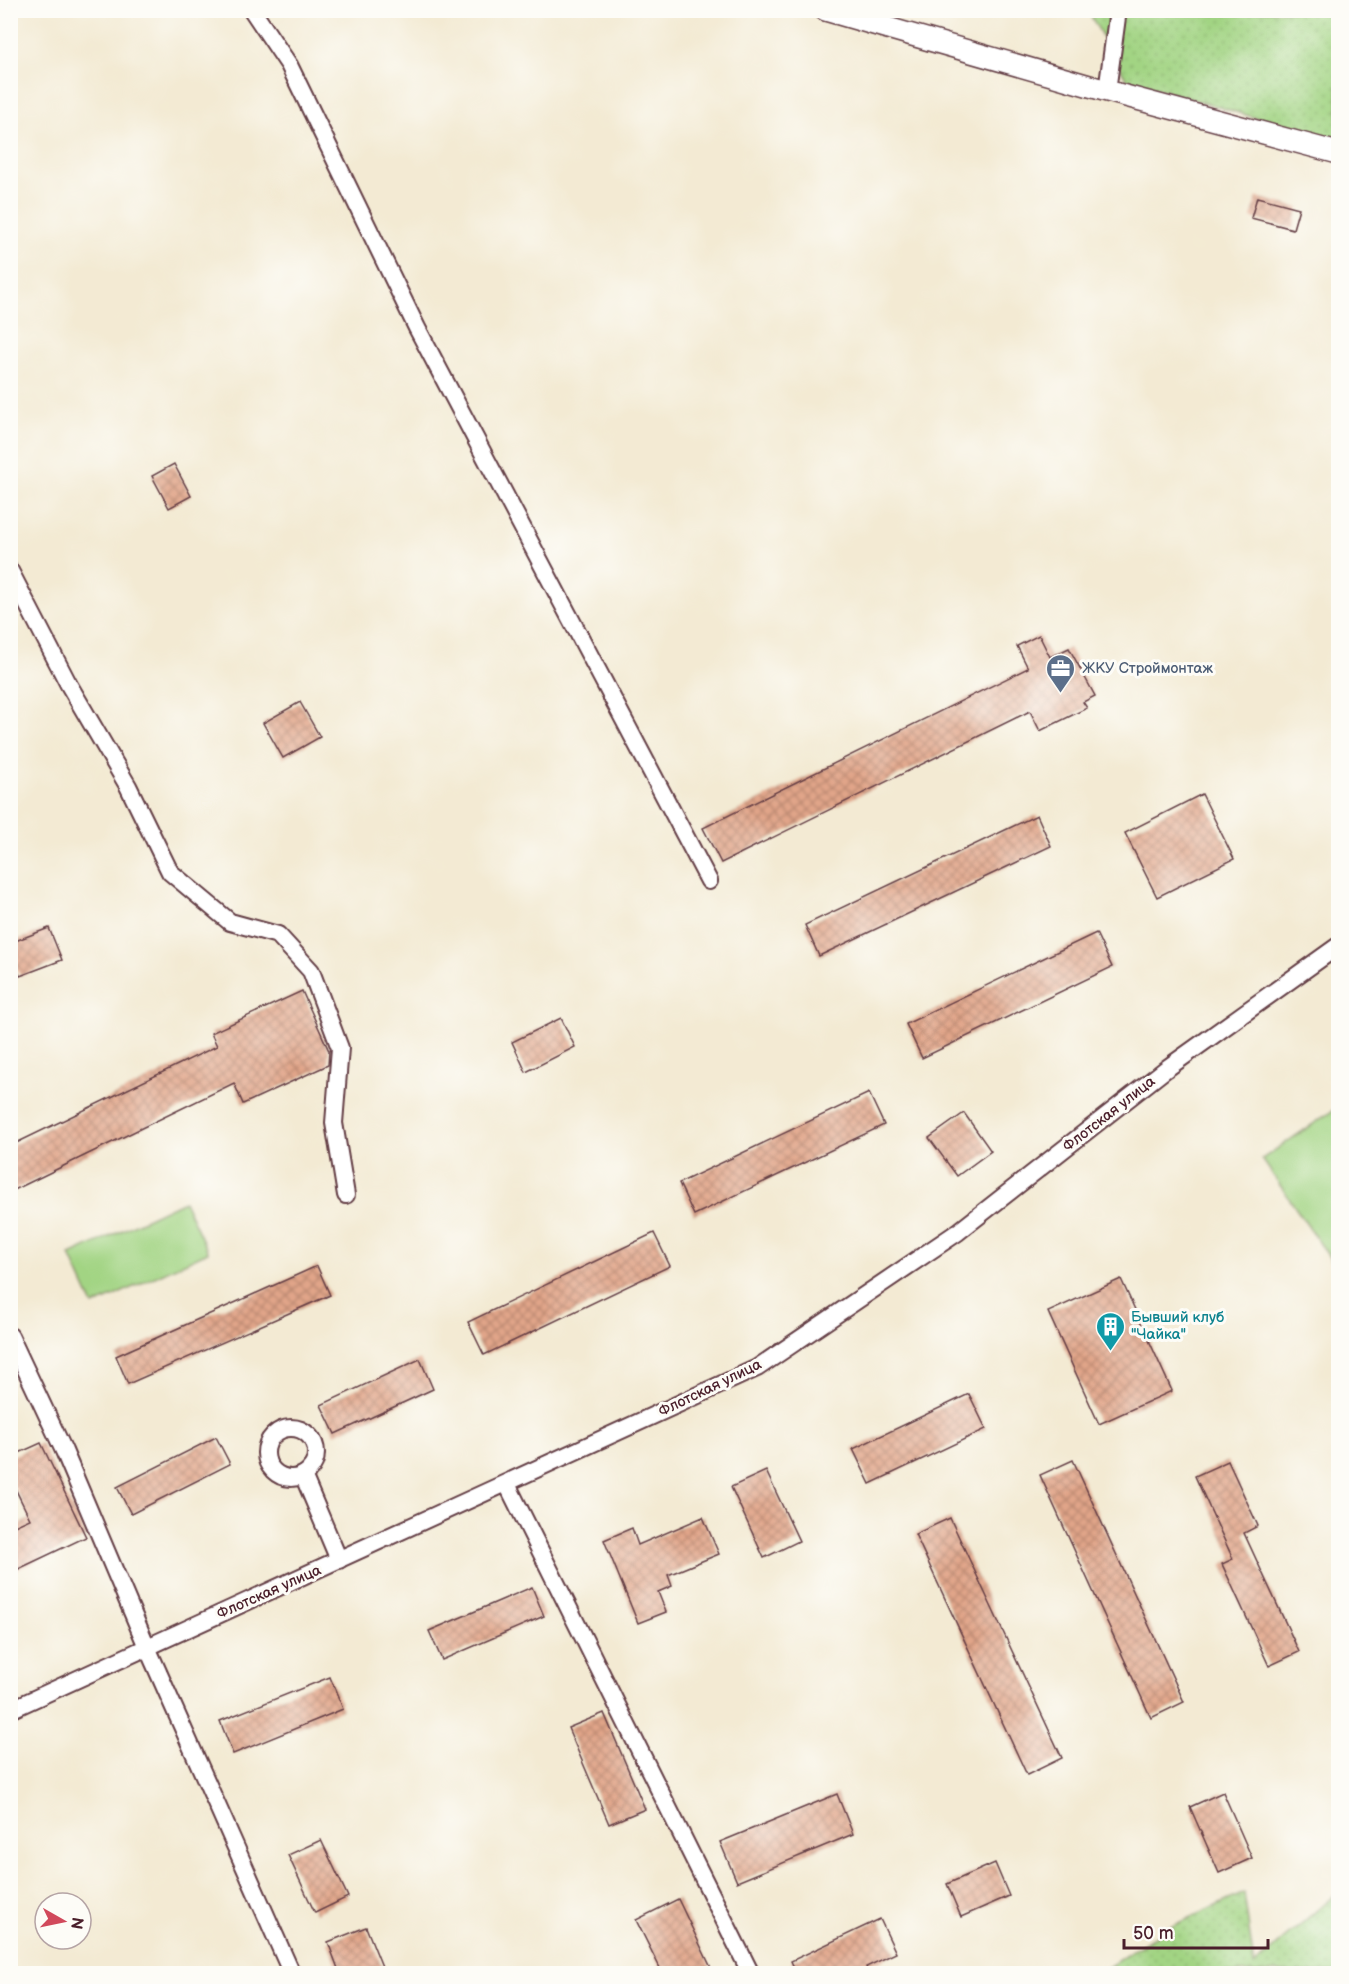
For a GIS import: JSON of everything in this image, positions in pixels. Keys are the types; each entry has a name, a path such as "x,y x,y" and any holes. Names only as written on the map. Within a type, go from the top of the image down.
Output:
{"street":[{"path":"252,10 289,64 417,328 709,881"},
{"path":"825,10 1107,91 1338,153"},
{"path":"1107,91 1118,10"},
{"path":"10,571 69,685 128,786 170,872 230,922 278,935 311,971 340,1048 334,1123 346,1195"},
{"name":"Флотская улица","path":"10,1710 757,1368 958,1232 1166,1069 1338,946"},
{"path":"10,1336 64,1451 147,1647 292,1974"},
{"path":"303,1475 339,1560"},
{"path":"507,1484 751,1974"}],"green space":[{"path":"1088,11 1338,11 1338,142 1127,80"},
{"path":"1338,1107 1338,1270 1262,1159"},
{"path":"184,1201 208,1252 93,1306 70,1255"},
{"path":"1338,1892 1338,1973 1099,1973 1166,1929 1244,1893 1254,1965"}],"building":[{"path":"1257,197 1299,208 1293,229 1251,218"},
{"path":"174,464 191,496 169,508 152,476"},
{"path":"1039,635 1050,657 1069,648 1095,696 1083,702 1087,708 1040,731 1030,711 721,863 703,828 1028,668 1017,646"},
{"path":"300,702 320,737 283,758 263,723"},
{"path":"1202,794 1234,859 1157,897 1125,833"},
{"path":"1037,815 1051,846 819,956 805,925"},
{"path":"49,928 62,960 20,976 10,953 10,943"},
{"path":"1096,933 1112,967 922,1058 906,1024"},
{"path":"302,991 329,1051 328,1065 243,1104 234,1083 10,1192 10,1146 217,1046 211,1033"},
{"path":"561,1018 575,1047 526,1072 512,1042"},
{"path":"869,1093 884,1125 694,1215 679,1183"},
{"path":"964,1113 991,1151 957,1176 929,1138"},
{"path":"654,1233 670,1266 484,1355 468,1322"},
{"path":"317,1266 330,1295 128,1384 116,1356"},
{"name":"Бывший клуб \"Чайка\"","path":"1121,1279 1172,1391 1099,1424 1048,1312"},
{"path":"420,1359 433,1389 335,1434 321,1405"},
{"path":"969,1394 986,1429 870,1484 853,1449"},
{"path":"216,1437 230,1464 131,1514 117,1487"},
{"path":"41,1443 86,1537 10,1573 10,1528 30,1519 10,1478 10,1457"},
{"path":"1073,1460 1184,1702 1151,1718 1040,1475"},
{"path":"1228,1461 1258,1526 1244,1533 1299,1652 1269,1666 1222,1564 1233,1559 1195,1476"},
{"path":"766,1471 799,1541 764,1558 731,1487"},
{"path":"703,1517 719,1554 668,1575 672,1586 658,1592 666,1612 638,1623 604,1540 632,1528 638,1545"},
{"path":"950,1518 1062,1758 1027,1775 915,1534"},
{"path":"532,1587 544,1616 442,1660 429,1631"},
{"path":"330,1677 343,1709 233,1754 220,1721"},
{"path":"604,1713 645,1809 609,1824 568,1728"},
{"path":"1223,1792 1252,1858 1219,1873 1190,1807"},
{"path":"837,1794 853,1834 737,1882 720,1842"},
{"path":"321,1840 348,1897 315,1913 288,1855"},
{"path":"995,1863 1009,1896 961,1917 947,1884"},
{"path":"678,1899 714,1974 663,1974 636,1920"},
{"path":"880,1919 896,1953 866,1967 869,1974 797,1974 791,1961"},
{"path":"366,1927 385,1974 340,1974 328,1942"}],"place":[{"name":"ЖКУ Строймонтаж","path":"1061,694"},
{"name":"Бывший клуб \"Чайка\"","path":"1110,1352"}]}
